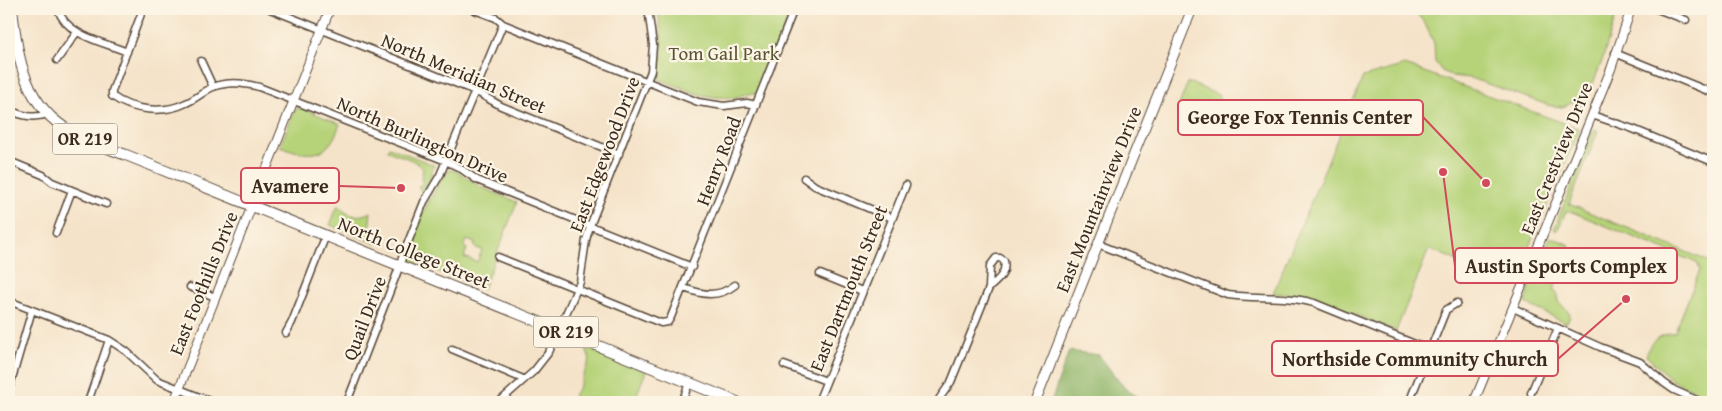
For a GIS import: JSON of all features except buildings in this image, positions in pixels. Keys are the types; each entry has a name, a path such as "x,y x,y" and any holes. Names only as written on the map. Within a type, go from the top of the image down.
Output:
{"main road":[{"name":"North College Street","path":"12,9 18,55 24,75 35,99 61,125 87,140 737,402"},
{"name":"East Mountainview Drive","path":"1035,402 1192,9"}],"street":[{"path":"58,9 66,23 77,32 127,52 143,9"},
{"name":"North Meridian Street","path":"270,9 475,91 508,109 619,154"},
{"name":"East Foothills Drive","path":"174,402 330,9"},
{"path":"472,9 496,18 503,24 698,102 724,106 747,103 756,105"},
{"name":"East Edgewood Drive","path":"499,402 544,360 582,276 590,226 648,82 654,58 648,9"},
{"name":"Henry Road","path":"577,289 661,323 668,322 684,288 794,9"},
{"name":"East Crestview Drive","path":"1474,402 1592,115 1631,9"},
{"path":"1657,9 1686,20"},
{"name":"Quail Drive","path":"348,402 424,202 440,175 503,24"},
{"path":"57,60 77,32"},
{"name":"North Burlington Drive","path":"127,52 112,91 112,96 117,100 136,107 161,110 186,103 213,87 238,83 259,86 446,161 477,180 692,267"},
{"path":"1616,53 1713,93"},
{"path":"201,61 213,87"},
{"path":"9,110 38,118 48,114"},
{"path":"1592,115 1633,129 1713,162"},
{"path":"9,161 106,204"},
{"path":"804,178 815,186 892,218"},
{"name":"East Dartmouth Street","path":"818,402 906,185"},
{"path":"56,233 72,190"},
{"path":"286,333 326,235"},
{"path":"1098,244 1228,295 1246,298 1285,297 1314,303 1486,373"},
{"path":"498,257 577,289"},
{"path":"820,274 862,291"},
{"path":"684,288 701,294 713,294 722,293 735,285"},
{"path":"190,287 215,297"},
{"path":"937,402 951,382 989,288"},
{"path":"9,301 109,340 126,351 156,380 212,402"},
{"path":"1412,402 1412,395 1446,310 1457,303"},
{"path":"1513,308 1600,347 1640,362 1674,390 1701,402"},
{"path":"9,389 32,310"},
{"path":"1531,393 1558,328"},
{"path":"88,402 109,340"},
{"path":"452,349 523,379"},
{"path":"784,365 826,381"},
{"path":"682,402 689,383"}],"green space":[{"name":"Tom Gail Park","path":"658,9 792,9 758,93 750,93 733,98 698,94 659,79 662,45"},
{"path":"1421,9 1618,9 1602,61 1584,106 1573,102 1563,107 1551,106 1470,78 1452,76 1442,71 1435,62 1434,43 1425,24 1418,15"},
{"path":"1405,65 1580,129 1513,284 1429,249 1396,331 1308,296 1273,293 1363,77"},
{"path":"1188,82 1221,96 1210,124 1177,110"},
{"path":"298,108 340,124 330,144 324,150 309,154 280,146 295,110"},
{"path":"1594,130 1598,131 1569,204 1713,263 1713,399 1672,380 1646,356 1650,346 1656,339 1675,332 1700,270 1697,263 1567,210 1557,231 1554,229"},
{"path":"389,147 434,165 429,181 422,192 418,186 423,184 421,179 423,169 412,160 388,151"},
{"path":"449,170 456,171 481,187 517,202 483,289 409,260 407,257 418,224 443,177","holes":["467,240 475,243 474,247 482,250 477,262 464,257 467,249 464,247"]},
{"path":"338,205 345,212 357,216 371,212 369,231 377,244 330,225"},
{"path":"1550,238 1570,245 1553,291 1557,293 1560,304 1570,313 1566,323 1525,303 1531,282"},
{"path":"585,347 646,371 634,402 605,402 593,398 591,402 578,402 573,395 577,391 590,359"},
{"path":"1069,351 1099,355 1123,386 1143,402 1051,402"}],"place":[{"name":"Austin Sports Complex","path":"1443,172"},
{"name":"George Fox Tennis Center","path":"1486,183"},
{"name":"Avamere","path":"401,188"},
{"name":"Northside Community Church","path":"1626,299"}]}
